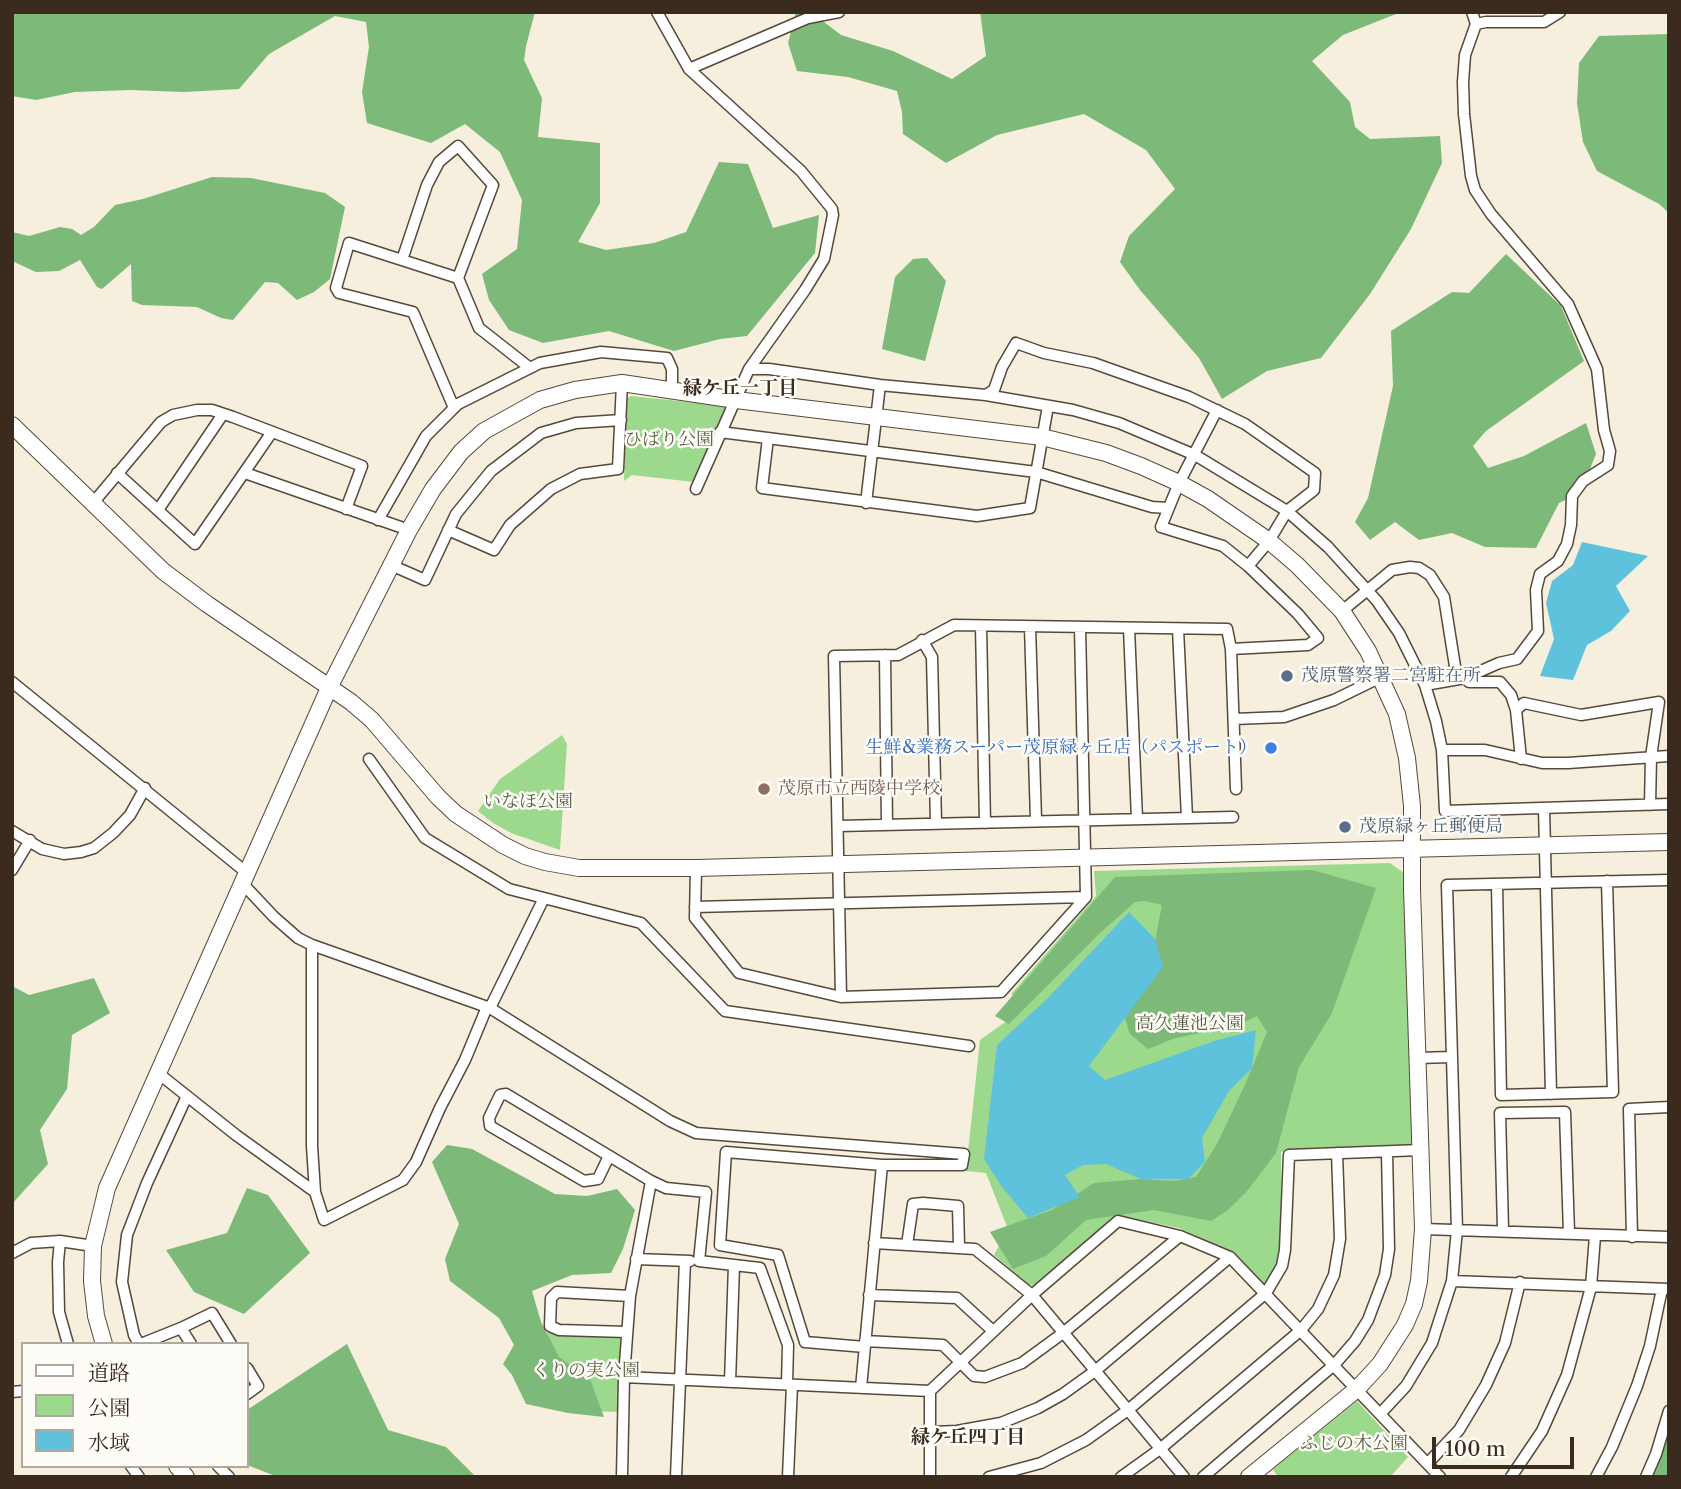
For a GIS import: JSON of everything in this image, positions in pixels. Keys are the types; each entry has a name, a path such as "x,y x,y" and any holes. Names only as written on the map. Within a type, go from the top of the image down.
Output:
{"street":[{"path":"656,12 689,69 801,171 832,209 833,215 824,259 749,369 696,489"},
{"path":"689,69 808,18 839,12"},
{"path":"1425,685 1461,679 1499,663 1517,659 1538,631 1536,590 1540,574 1558,561 1567,544 1572,496 1583,481 1608,465 1610,451 1604,430 1597,369 1587,341 1568,304 1491,214 1475,190 1465,126 1463,82 1465,55 1476,24 1472,12"},
{"path":"1476,24 1544,22 1560,12"},
{"path":"402,260 427,186 439,162 458,146 493,185 458,278 479,328 530,368"},
{"path":"454,408 413,312 339,293 336,288 349,243 458,278"},
{"path":"986,395 994,390 1002,367 1016,343 1044,353 1093,363 1189,397 1245,424 1315,473 1314,490 1287,511 1269,541 1248,566"},
{"path":"378,520 426,436 454,408 540,363 601,352 667,358 672,369 672,390"},
{"path":"749,369 769,369 986,395 1048,405 1118,423 1195,455 1287,511 1328,547 1368,590 1399,633 1425,685 1442,750 1445,811 1669,804"},
{"path":"448,530 494,550 510,525 551,489 580,474 618,469 622,383"},
{"path":"104,1342 95,1304 93,1246 107,1188 329,688 409,530 433,489 461,452 484,431 540,400 575,390 622,383 736,400 1042,437 1106,453 1179,483 1238,518 1269,541 1342,611 1368,651 1397,714 1412,806 1423,1229 1419,1281 1409,1315 1380,1364 1357,1389 1249,1477"},
{"path":"866,503 880,384"},
{"path":"768,438 762,488 977,516 1030,508 1048,405"},
{"path":"93,503 161,422 173,415 212,410 362,466 346,509"},
{"path":"1217,410 1179,483 1161,527 1223,547 1248,566 1298,614 1318,639 1308,645 1231,649"},
{"path":"158,510 223,414"},
{"path":"391,565 425,580 456,514 491,471 541,433 576,423 621,420"},
{"path":"12,425 163,571 372,720 456,814 525,856 545,862 579,868 696,868 1669,842"},
{"path":"117,473 195,544 272,432"},
{"path":"720,432 1036,472 1152,507 1168,508"},
{"path":"245,473 409,530"},
{"path":"1342,611 1392,570 1401,567 1419,568 1430,575 1444,597 1461,679"},
{"path":"841,997 834,656 898,655 954,625 1227,629 1231,649 1236,789"},
{"path":"981,626 985,823"},
{"path":"1030,627 1036,820"},
{"path":"696,868 695,918 738,974 841,997 1001,992 1086,897 1080,628"},
{"path":"1129,628 1137,819"},
{"path":"1178,629 1187,817"},
{"path":"922,640 932,657 936,823"},
{"path":"885,654 887,825"},
{"path":"1234,719 1284,717 1334,700 1381,677"},
{"path":"1461,679 1469,682 1500,682 1511,695 1516,710 1521,759"},
{"path":"12,682 145,788 245,878 274,917 299,939 312,946 489,1007 670,1121 696,1133 964,1154 962,1165 881,1165 726,1152 720,1245 779,1255 805,1342 943,1345 974,1376 985,1377 1022,1363 1180,1236"},
{"path":"1516,710 1524,703 1581,715 1659,702 1651,757 1650,805"},
{"path":"1442,750 1485,750 1521,759 1568,763 1669,756"},
{"path":"369,759 425,838 509,889 641,923 725,1011 969,1046"},
{"path":"12,831 42,849 64,854 94,848 130,815 145,788"},
{"path":"1544,808 1551,1094"},
{"path":"838,826 1233,817"},
{"path":"12,870 30,840"},
{"path":"1380,1414 1406,1386 1432,1343 1452,1281 1457,1230 1447,885 1669,880"},
{"path":"1497,884 1501,1095 1614,1093 1607,881"},
{"path":"695,907 1086,897"},
{"path":"312,946 312,1146 315,1192 324,1220 403,1180 416,1162 544,898"},
{"path":"1418,1058 1451,1057"},
{"path":"158,1073 315,1192"},
{"path":"609,1156 598,1179 584,1181 490,1126 489,1118 500,1095 506,1094 651,1181 666,1188 706,1192 699,1261"},
{"path":"139,1342 134,1335 122,1282 127,1235 147,1183 187,1096"},
{"path":"1632,1237 1629,1110 1669,1107"},
{"path":"1503,1230 1500,1113 1565,1112 1569,1233"},
{"path":"989,1477 1041,1463 1086,1440 1128,1410 1266,1293 1277,1278 1284,1258 1289,1154 1421,1150"},
{"path":"1203,1477 1335,1364 1355,1341 1368,1320 1385,1275 1389,1249 1387,1152"},
{"path":"1121,1477 1160,1449 1301,1330 1318,1309 1334,1275 1338,1258 1340,1239 1337,1153"},
{"path":"861,1388 881,1165"},
{"path":"622,1477 624,1377 630,1296 651,1181"},
{"path":"907,1245 913,1204 923,1203 958,1206 960,1247"},
{"path":"624,1377 930,1391 1032,1295 1118,1221 1180,1236 1230,1257 1440,1477"},
{"path":"1423,1229 1669,1237"},
{"path":"1511,1477 1531,1449 1555,1405 1567,1375 1591,1287 1595,1236"},
{"path":"12,1253 31,1243 60,1241 93,1246"},
{"path":"60,1241 59,1312 67,1342"},
{"path":"874,1243 975,1249 1032,1295 1184,1477"},
{"path":"932,1432 957,1431 1001,1423 1063,1394 1095,1371 1230,1257"},
{"path":"636,1259 699,1261 760,1268 788,1345 789,1477"},
{"path":"676,1477 685,1261"},
{"path":"730,1382 734,1265"},
{"path":"1452,1281 1665,1289 1637,1386 1612,1447 1596,1477"},
{"path":"1428,1463 1459,1430 1486,1385 1505,1343 1520,1282"},
{"path":"627,1332 559,1330 550,1326 551,1298 558,1292 630,1296"},
{"path":"869,1294 957,1297 993,1331"},
{"path":"145,1342 212,1312 230,1342"},
{"path":"181,1328 190,1342"},
{"path":"248,1370 258,1386 248,1393"},
{"path":"930,1391 930,1477"},
{"path":"1646,1477 1669,1411"}],"green space":[{"path":"12,12 535,12 524,60 542,98 538,137 600,143 600,203 578,242 606,250 654,243 686,232 719,162 748,164 773,228 819,215 815,253 747,336 720,339 674,351 609,331 543,343 509,330 489,300 482,274 517,249 522,200 500,152 465,124 431,143 367,123 362,92 369,47 366,22 335,16 269,54 239,89 75,92 36,100 12,96"},
{"path":"796,12 811,12 841,35 893,51 952,79 986,56 980,12 1401,12 1343,35 1312,61 1350,102 1355,127 1370,139 1440,136 1442,163 1411,229 1370,294 1321,358 1267,371 1222,399 1199,358 1140,290 1120,262 1129,236 1175,189 1146,150 1084,114 997,135 946,163 903,134 897,91 848,77 797,71 788,43"},
{"path":"1669,34 1669,213 1659,204 1597,171 1583,142 1577,103 1579,63 1599,36"},
{"path":"212,177 251,178 325,193 345,207 330,279 314,292 297,300 278,283 265,282 233,320 221,318 197,307 142,305 132,301 131,264 102,289 97,287 80,260 59,271 36,272 12,261 12,232 29,236 60,227 72,229 81,235 94,227 115,205"},
{"path":"1506,254 1561,306 1584,361 1486,431 1473,446 1488,468 1524,456 1586,423 1596,454 1580,493 1559,503 1536,548 1485,547 1452,533 1419,540 1395,522 1370,540 1355,522 1368,498 1393,386 1391,331 1452,292 1469,293"},
{"path":"927,258 946,281 925,361 882,349 895,277 913,259"},
{"name":"ひばり公園","path":"631,396 726,406 728,410 694,482 632,475 624,481 627,398"},
{"name":"いなほ公園","path":"562,735 567,744 560,850 511,833 478,811 500,779"},
{"name":"高久蓮池公園","path":"1390,863 1404,873 1413,1143 1410,1147 1281,1152 1282,1251 1272,1278 1265,1285 1233,1252 1179,1228 1117,1215 1034,1285 1028,1285 994,1255 1008,1229 986,1173 966,1171 980,1040 1008,1020 1022,1002 1011,994 1096,896 1094,871"},
{"path":"1312,870 1376,888 1332,1013 1299,1067 1276,1153 1247,1191 1228,1210 1211,1221 1154,1210 1086,1220 1046,1256 1013,1269 990,1232 1052,1210 1094,1183 1141,1179 1175,1181 1196,1177 1217,1144 1267,1032 1257,1016 1236,1026 1175,1038 1148,1049 1130,1034 1122,1009 1155,941 1162,905 1145,901 1135,902 1099,934 1009,1024 995,1016 1115,877"},
{"path":"94,978 110,1013 72,1035 67,1089 40,1130 48,1164 12,1204 12,986 29,995"},
{"path":"447,1145 472,1149 555,1194 587,1196 617,1189 635,1210 623,1249 611,1273 572,1275 532,1291 541,1322 559,1357 590,1379 604,1417 526,1404 512,1375 503,1364 514,1345 499,1318 450,1281 445,1259 459,1224 432,1162"},
{"path":"247,1188 268,1195 310,1253 244,1314 194,1292 166,1250 227,1233"},
{"name":"くりの実公園","path":"547,1329 623,1337 621,1412 581,1411 551,1404"},
{"path":"347,1344 388,1430 446,1447 475,1476 278,1477 248,1465 248,1409"},
{"name":"ふじの木公園","path":"1357,1401 1408,1457 1390,1477 1278,1477 1273,1469"},
{"path":"1669,1417 1669,1477 1644,1477"}],"water":[{"path":"1582,542 1648,556 1616,586 1630,611 1611,631 1587,645 1573,680 1540,676 1554,639 1546,603 1552,581 1573,565"},
{"path":"1129,912 1155,939 1163,967 1089,1066 1105,1080 1214,1041 1256,1030 1252,1068 1229,1091 1202,1138 1205,1162 1188,1179 1141,1179 1106,1164 1083,1165 1065,1175 1080,1197 1028,1218 1002,1187 984,1159 997,1045 1048,998"}],"place":[{"name":"茂原警察署二宮駐在所","path":"1287,676"},
{"name":"生鮮&業務スーパー茂原緑ヶ丘店（パスポート）","path":"1271,748"},
{"name":"茂原市立西陵中学校","path":"764,789"},
{"name":"茂原緑ヶ丘郵便局","path":"1345,827"}],"district":[{"name":"緑ケ丘一丁目","path":"740,389"},
{"name":"緑ケ丘四丁目","path":"968,1438"}]}
